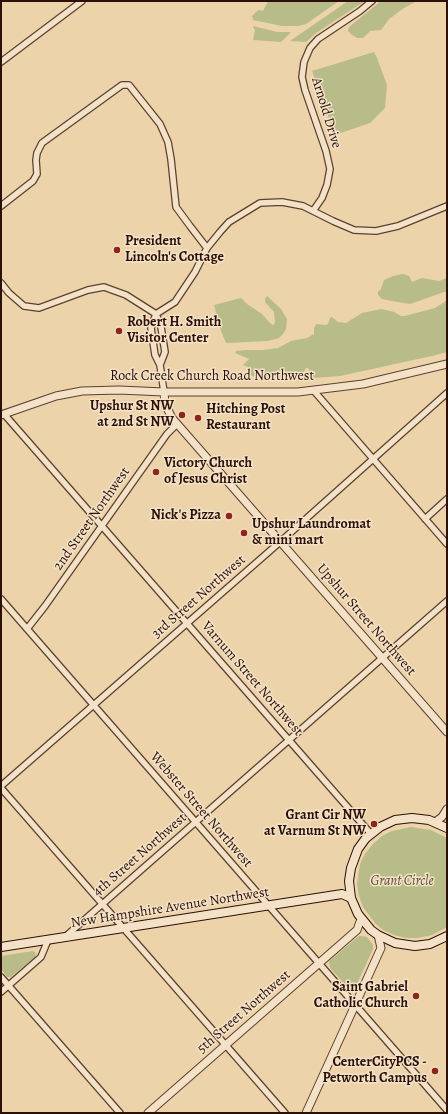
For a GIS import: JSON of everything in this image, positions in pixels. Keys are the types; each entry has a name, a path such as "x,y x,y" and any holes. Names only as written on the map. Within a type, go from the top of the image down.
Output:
{"main road":[{"path":"447,828 435,822 418,818 401,819 385,824 371,834 355,855 351,868 349,885 351,898 361,919 378,935 393,943 420,946 435,942 447,936"},
{"path":"349,885 342,894 351,898"},
{"name":"New Hampshire Avenue Northwest","path":"1,947 342,894"}],"street":[{"path":"1,62 82,1"},
{"name":"Arnold Drive","path":"312,211 322,198 327,185 330,170 326,151 302,78 304,62 310,48 318,39 360,11 372,1"},
{"path":"1,206 33,181 37,174 37,152 42,143 122,85 129,85 160,124 168,142 176,207 207,248"},
{"path":"164,392 160,365 155,355 151,328 156,314 175,302 207,248 229,222 244,212 260,203 282,202 303,206 354,230 376,231 398,226 447,206"},
{"path":"1,283 9,293 24,306 39,308 82,292 104,287 126,295 156,314 161,327 165,352 160,365"},
{"name":"Rock Creek Church Road Northwest","path":"3,415 56,396 82,391 118,390 288,393 363,384 447,364"},
{"path":"314,391 447,544"},
{"name":"Upshur Street Northwest","path":"164,392 167,410 177,424 447,732"},
{"name":"3rd Street Northwest","path":"1,787 447,393"},
{"name":"Varnum Street Northwest","path":"3,415 371,834"},
{"name":"2nd Street Northwest","path":"27,628 34,621 167,434 177,424"},
{"path":"425,519 447,499"},
{"name":"Webster Street Northwest","path":"1,599 447,1110"},
{"name":"4th Street Northwest","path":"65,937 447,601"},
{"path":"1,787 285,1113"},
{"path":"435,822 442,817 447,808"},
{"name":"5th Street Northwest","path":"148,1113 357,930 361,919"},
{"path":"357,930 370,928"},
{"path":"306,1113 381,948 378,935"},
{"path":"1,992 41,957 48,940"},
{"path":"381,948 393,943"},
{"path":"1,977 120,1113"}],"green space":[{"path":"268,1 339,1 306,24 298,26 282,26 253,20 252,16 258,10 263,11"},
{"path":"348,1 365,1 316,33 306,42 290,41"},
{"path":"381,1 417,1 389,19 381,30 370,31 363,38 357,38 352,35 348,31 349,27"},
{"path":"253,26 277,32 291,32 281,42 253,40 255,31"},
{"path":"374,52 387,85 385,108 370,123 335,135 312,71"},
{"path":"403,274 409,276 412,282 422,278 439,281 447,278 447,291 410,304 382,299 378,295 384,280"},
{"path":"267,296 281,309 287,319 286,329 283,334 279,338 268,341 226,343 214,305 241,298 262,314 273,325 275,323 274,312 265,302"},
{"path":"446,301 447,352 432,356 340,376 314,378 308,368 306,368 301,377 294,373 284,380 274,374 259,377 252,376 248,367 243,365 249,359 235,353 236,351 278,348 291,341 307,338 314,334 316,324 326,325 332,317 338,322 346,323 362,313 381,309 405,316 435,308"},
{"name":"Grant Circle","path":"411,827 431,830 447,838 447,927 432,935 418,938 406,938 394,935 383,930 375,923 363,907 357,884 360,864 365,854 373,844 382,836 392,831"},
{"path":"359,936 367,937 373,945 373,949 356,986 348,988 330,968 329,961"},
{"path":"33,951 36,953 35,957 11,977 7,977 1,969 1,956"}],"place":[{"name":"President Lincoln's Cottage","path":"117,250"},
{"name":"Robert H. Smith Visitor Center","path":"119,331"},
{"name":"Upshur St NW at 2nd St NW","path":"182,415"},
{"name":"Hitching Post Restaurant","path":"198,418"},
{"name":"Victory Church of Jesus Christ","path":"156,472"},
{"name":"Nick's Pizza","path":"229,516"},
{"name":"Upshur Laundromat & mini mart","path":"244,533"},
{"name":"Grant Cir NW at Varnum St NW","path":"374,824"},
{"name":"Saint Gabriel Catholic Church","path":"416,996"},
{"name":"CenterCityPCS - Petworth Campus","path":"435,1071"}]}
